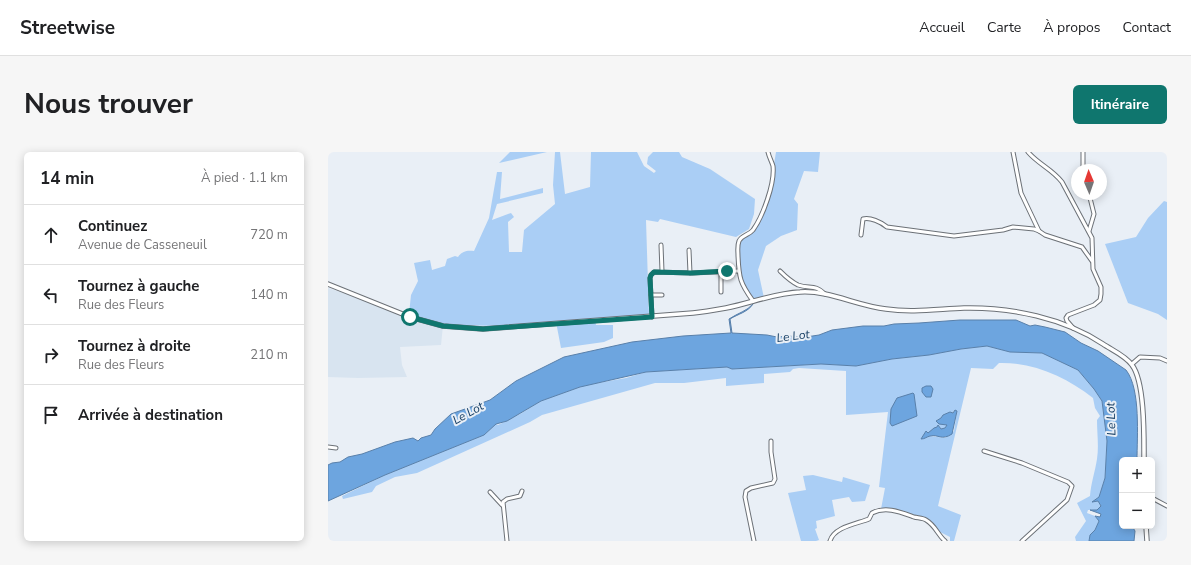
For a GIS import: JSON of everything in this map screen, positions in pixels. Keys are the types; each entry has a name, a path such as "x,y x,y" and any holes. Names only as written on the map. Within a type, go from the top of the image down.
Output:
{"main road":[{"path":"328,284 410,317 443,326 483,329 694,313 726,308 783,293 802,292 825,294 885,309 920,311 986,308 1028,313 1090,335 1132,364 1137,374 1143,406 1144,457"},
{"path":"1146,529 1147,541"}],"street":[{"path":"753,301 743,286 738,271 738,245 742,237 752,231 762,214 773,178 773,166 768,152"},
{"path":"1013,152 1021,193 1038,231"},
{"path":"1028,152 1035,161 1056,174 1062,182 1092,238 1093,269 1101,287 1100,300 1094,305 1068,315 1066,318 1067,321 1073,328"},
{"path":"1083,152 1083,164"},
{"path":"1089,231 1094,214 1090,200"},
{"path":"861,235 863,218 867,217 882,223 887,227 954,236 1004,230 1013,227 1038,231 1045,235 1082,247 1092,261"},
{"path":"661,246 662,271"},
{"path":"689,250 690,273"},
{"path":"652,317 650,295 651,275 654,272 662,271 690,273 738,271"},
{"path":"780,271 797,285 813,286 820,289 825,294"},
{"path":"721,272 721,292"},
{"path":"650,295 662,295"},
{"path":"1132,364 1140,357 1160,358 1167,361"},
{"path":"754,541 746,491 751,488 773,483 775,479 771,441"},
{"path":"328,447 336,448"},
{"path":"984,451 1022,463 1068,482 1072,486 1067,500 1022,541"},
{"path":"490,492 502,505"},
{"path":"507,541 502,505 504,500 520,496 522,492"},
{"path":"1155,500 1167,506"},
{"path":"830,541 831,536 837,531 869,519 872,512 882,509 900,512 926,520 935,528 945,541"}],"shaded area":[{"path":"510,152 547,152 499,163"},
{"path":"555,152 560,152 565,194 590,187 591,152 637,152 644,166 654,173 656,171 647,164 648,157 653,152 679,152 682,157 710,169 755,199 754,214 749,229 736,237 660,219 658,222 646,220 649,315 595,320 596,325 613,325 613,338 604,342 561,348 556,322 504,326 443,325 409,314 411,295 418,281 414,263 430,260 432,270 445,266 447,259 455,256 458,257 465,251 474,251 489,218 497,172 502,172 500,199 543,188 543,193 497,204 492,220 511,213 514,217 508,222 509,252 522,252 524,230 555,204 553,185"},
{"path":"776,152 820,152 818,172 804,171 794,199 798,204 797,230 781,236 766,246 758,270 764,298 753,301 747,292 739,272 739,241 752,231 762,214 770,189"},
{"path":"1164,201 1167,202 1167,320 1158,314 1128,303 1105,244 1136,237 1148,218"},
{"path":"328,288 443,325 441,345 400,347 402,365 407,377 328,377"},
{"path":"987,346 1010,352 1042,353 1078,370 1102,401 1107,441 1105,478 1099,497 1093,502 1098,501 1101,506 1097,510 1088,510 1087,513 1095,516 1099,521 1095,530 1090,535 1089,541 1076,541 1075,537 1086,521 1077,503 1090,496 1097,459 1097,420 1100,416 1095,408 1093,398 1083,390 1049,372 1012,363 999,363 993,369 971,368 938,506 961,515 954,541 950,541 950,537 936,530 928,521 881,509 885,488 879,487 888,412 846,415 846,371 799,368 793,369 790,372 764,374 764,383 726,386 726,378 684,383 655,383 542,415 530,422 417,473 395,477 376,486 372,492 343,499 342,496 385,475 484,435 496,424 498,425 520,414 541,401 586,385 626,378 646,372 727,367 732,369 821,364 856,366","holes":["955,410 957,411 954,431 945,438 930,436 921,439 926,431 928,433 937,428 938,425 941,429 945,428 947,425 937,420 943,415 952,413"]},
{"path":"813,475 842,482 843,477 870,485 865,501 852,502 849,497 832,500 835,516 816,521 817,528 815,529 819,540 801,541 788,493 806,490 803,476"}],"water":[{"name":"Le Lot","path":"753,304 751,307 746,311 730,319 732,333 777,337 806,337 819,335 832,330 863,326 884,326 894,324 960,320 1016,320 1030,326 1035,325 1065,332 1081,343 1098,351 1126,370 1131,378 1134,389 1137,414 1137,457 1119,457 1119,529 1134,529 1134,541 1089,541 1090,535 1095,530 1099,521 1095,516 1100,517 1101,514 1090,510 1097,510 1101,506 1098,501 1092,502 1099,497 1105,478 1107,441 1102,401 1094,389 1078,370 1042,353 1010,352 987,346 892,359 856,366 821,364 732,369 727,367 646,372 580,387 541,401 507,421 496,424 484,435 385,475 328,501 328,465 332,463 340,462 348,457 362,454 395,442 413,438 418,441 421,438 431,435 435,429 451,414 490,400 516,381 564,357 632,342 683,336 731,333 729,319"},
{"path":"931,386 933,389 931,397 926,397 922,392 922,388"},
{"path":"913,393 917,416 892,426 890,423 891,409 897,398"},
{"path":"955,410 957,411 952,434 945,437 930,436 921,439 926,431 928,433 938,425 941,429 945,428 947,425 939,424 936,421 943,415 950,412 953,413"}],"route":[{"path":"410,317 443,326 483,329 652,317 650,278 654,272 662,271 692,273 727,271"}]}
